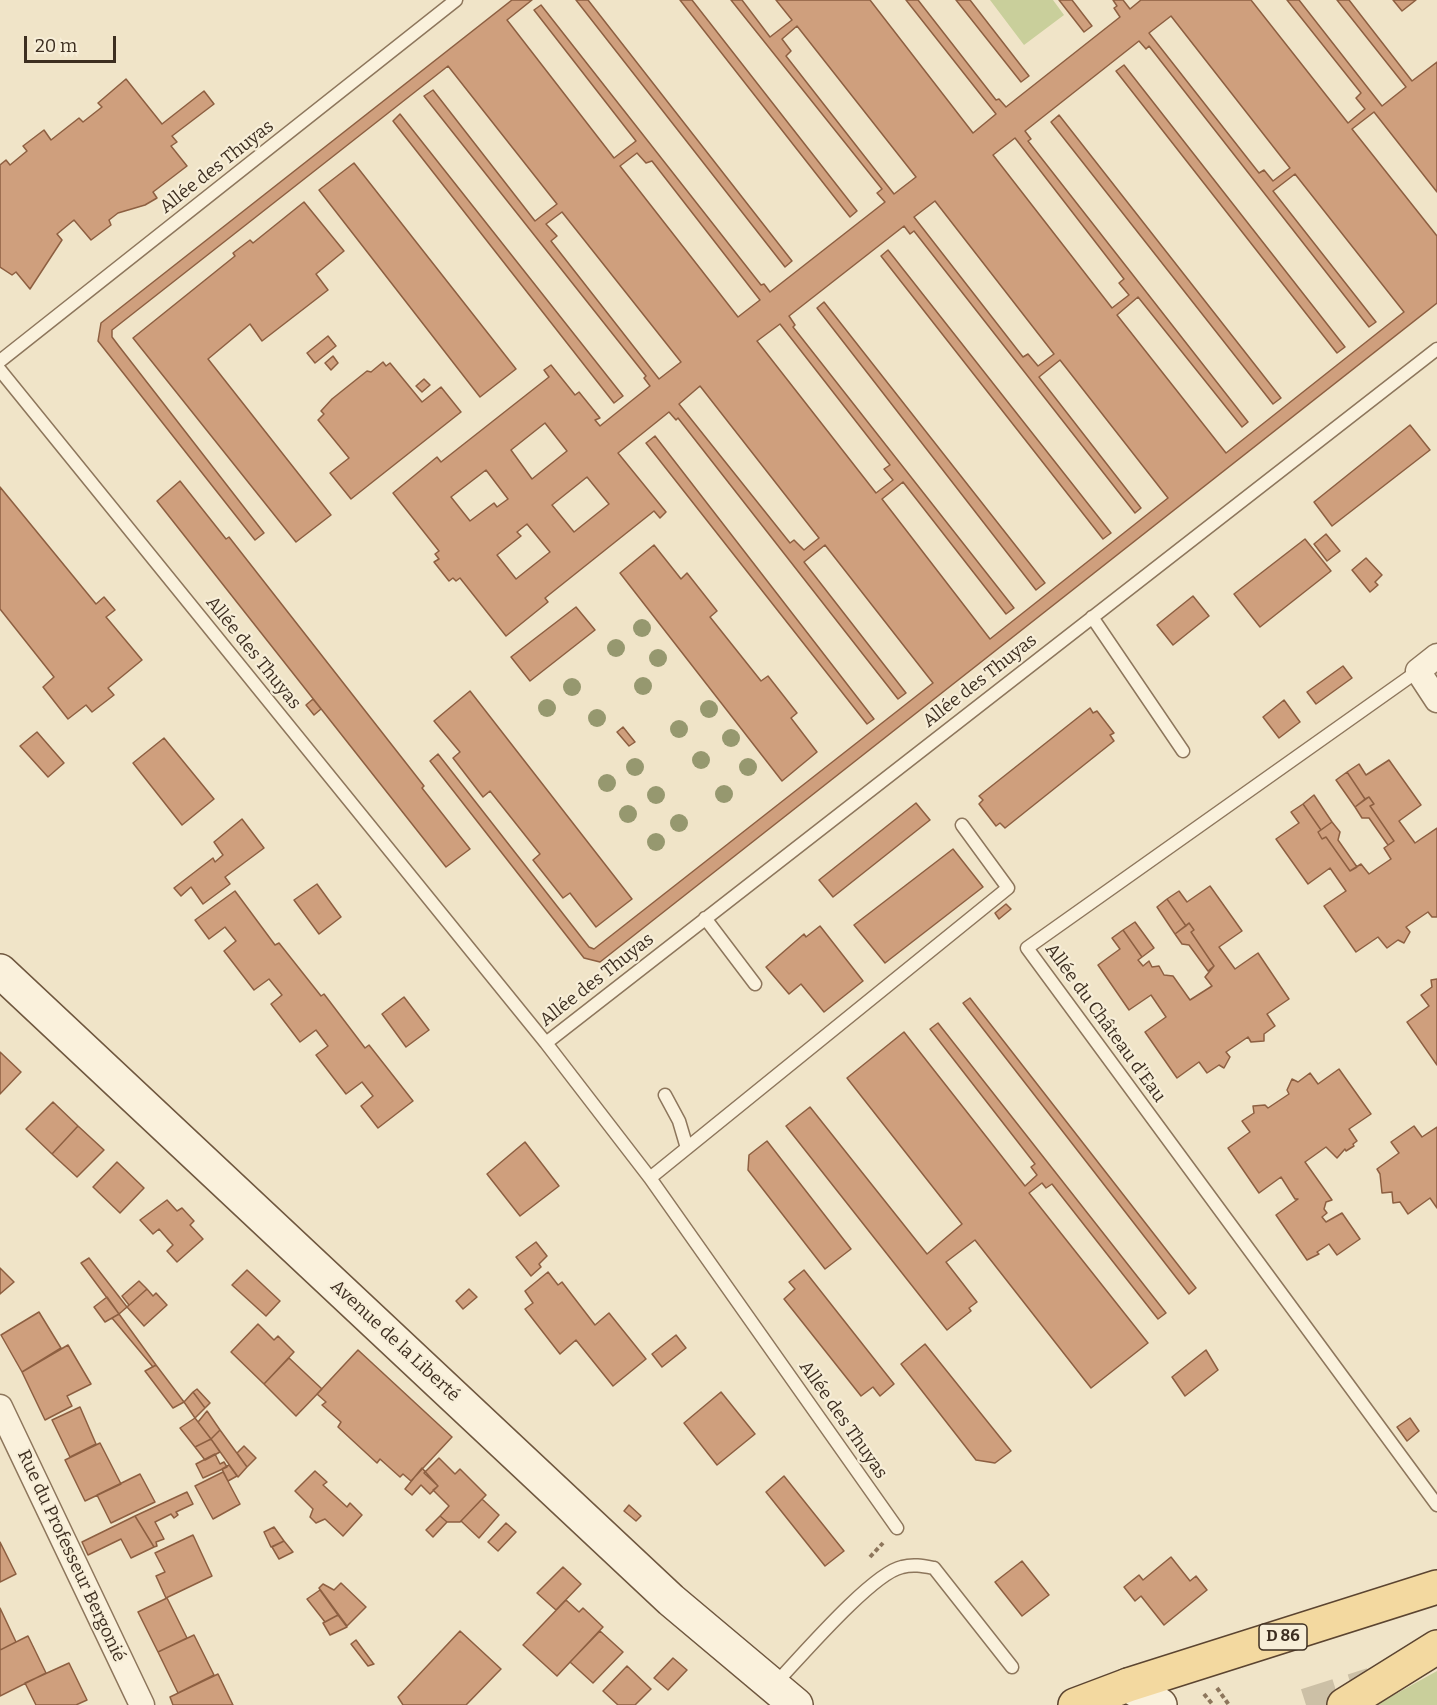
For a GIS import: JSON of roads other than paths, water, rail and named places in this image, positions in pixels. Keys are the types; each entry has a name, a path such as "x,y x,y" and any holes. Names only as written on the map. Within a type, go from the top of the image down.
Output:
{"main road":[{"name":"Avenue de la Liberté","path":"0,971 672,1600 785,1696"},
{"name":"D 86","path":"1075,1705 1128,1685 1437,1587"},
{"path":"1344,1705 1437,1647"},
{"path":"1128,1685 1160,1705"}],"street":[{"path":"1427,663 1437,700"},
{"name":"Rue du Professeur Bergonié","path":"0,1407 141,1705"}],"lane":[{"name":"Allée des Thuyas","path":"0,361 456,0"},
{"name":"Allée des Thuyas","path":"546,1043 1437,349"},
{"name":"Allée des Thuyas","path":"0,370 546,1043 650,1178 897,1528"},
{"path":"1092,617 1183,751"},
{"name":"Allée du Château d'Eau","path":"1427,663 1027,948 1437,1505"},
{"path":"650,1178 1008,888 962,825"},
{"path":"705,918 755,984"},
{"path":"665,1095 679,1120 687,1148"},
{"path":"785,1696 824,1631 880,1578 900,1567 916,1565 934,1569 1012,1667"}],"tunnel":[{"path":"1306,1705 1372,1684"}]}
